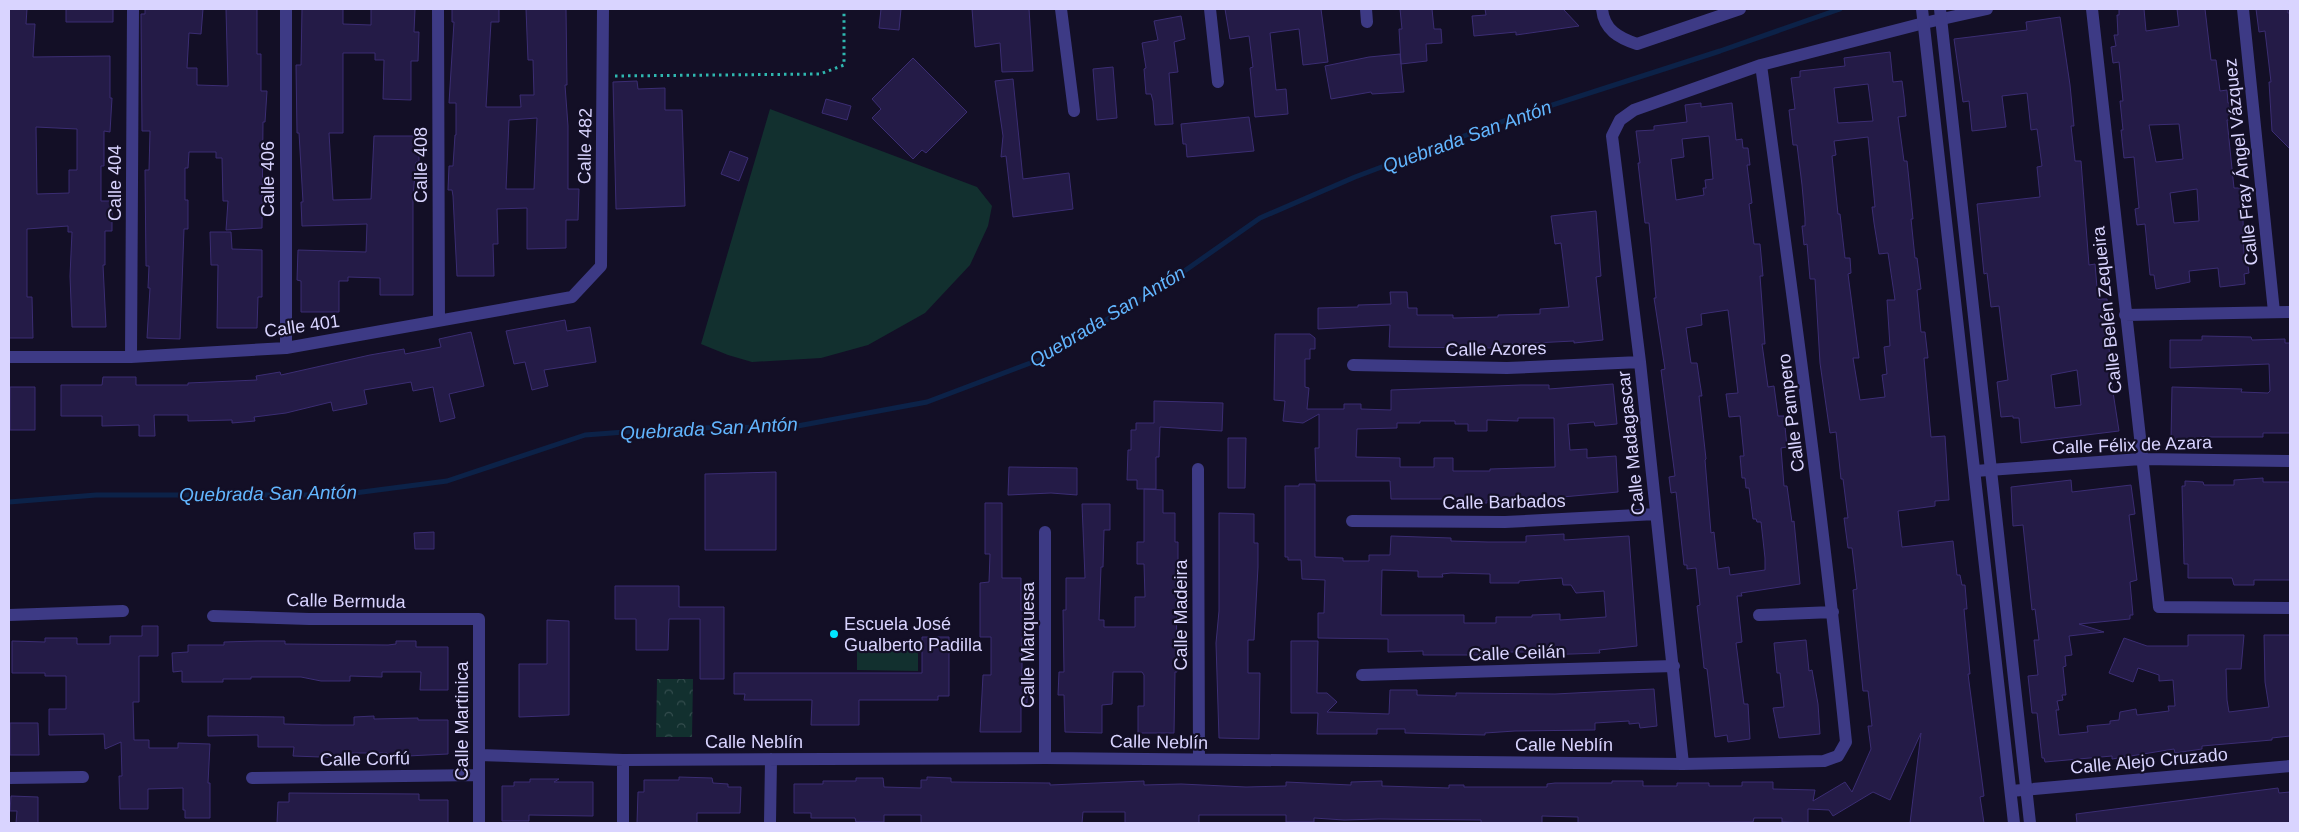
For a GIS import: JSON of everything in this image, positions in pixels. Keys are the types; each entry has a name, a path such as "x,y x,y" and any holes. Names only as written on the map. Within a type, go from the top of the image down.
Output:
{"street":[{"name":"Calle 404","path":"131,357 133,9"},
{"name":"Calle 406","path":"286,9 286,348"},
{"name":"Calle 408","path":"438,9 439,320"},
{"name":"Calle 482","path":"589,279 601,266 603,9"},
{"path":"1061,9 1074,111"},
{"path":"1210,9 1218,82"},
{"path":"1366,9 1367,22"},
{"path":"1602,9 1606,25 1613,33 1637,44 1740,9"},
{"path":"1922,9 2014,823"},
{"path":"1760,65 1924,23 1940,14 1987,9"},
{"name":"Calle Belén Zequeira","path":"2092,9 2159,607 2290,608"},
{"name":"Calle Fray Ángel Vázquez","path":"2244,9 2274,312"},
{"path":"1940,14 2030,823"},
{"name":"Calle Madagascar","path":"1683,764 1640,362 1612,136 1620,120 1634,110 1760,65"},
{"name":"Calle Pampero","path":"1760,65 1798,329 1833,612 1846,742 1838,756"},
{"name":"Calle 401","path":"9,358 131,357 286,348 572,296 589,279"},
{"path":"2125,315 2290,312"},
{"name":"Calle Azores","path":"1353,365 1507,368 1640,362"},
{"name":"Calle Félix de Azara","path":"1975,471 2141,459 2290,461"},
{"name":"Calle Madeira","path":"1198,469 1199,760"},
{"name":"Calle Barbados","path":"1352,521 1505,522 1656,514"},
{"name":"Calle Marquesa","path":"1045,532 1045,758"},
{"path":"9,615 123,611"},
{"path":"1759,616 1833,612"},
{"name":"Calle Bermuda","path":"213,616 309,619 479,620"},
{"name":"Calle Martinica","path":"479,620 479,823"},
{"name":"Calle Ceilán","path":"1362,675 1674,666"},
{"name":"Calle Neblín","path":"479,755 623,760 1045,758 1683,764 1824,761 1838,756"},
{"path":"770,823 771,759"},
{"path":"623,760 623,823"},
{"name":"Calle Alejo Cruzado","path":"2011,791 2290,766"},
{"name":"Calle Corfú","path":"252,778 479,775"},
{"path":"9,778 83,777"}],"path":[{"path":"603,77 820,74 844,64 844,9"}],"green space":[{"path":"770,109 977,187 992,206 988,226 970,265 925,313 868,345 821,358 752,362 701,344"},
{"path":"857,640 918,640 918,671 857,670"},
{"path":"657,679 693,679 692,737 656,737"}],"building":[{"path":"9,9 27,9 26,24 35,24 33,57 110,56 110,98 112,98 110,132 104,131 101,201 112,201 112,231 105,231 105,265 103,265 106,327 72,327 70,276 72,232 68,232 68,226 27,229 27,297 32,297 33,338 9,338","holes":["36,127 77,129 77,170 69,170 69,193 37,194"]},
{"path":"66,9 113,9 113,22 66,22"},
{"path":"145,9 203,9 201,34 189,33 187,68 197,68 197,85 228,86 226,9 257,9 257,54 261,54 261,91 267,91 265,122 263,122 262,228 226,230 228,201 223,201 222,158 216,158 216,152 189,152 188,168 185,168 185,200 188,200 188,229 184,229 180,339 147,338 150,288 148,288 149,266 146,266 145,170 149,170 150,131 142,131 141,14 145,14"},
{"path":"302,9 343,9 343,24 371,25 371,9 415,9 414,32 419,32 418,61 411,61 411,100 383,99 384,60 375,60 375,53 343,53 343,133 329,133 333,200 371,199 374,136 419,136 419,162 416,162 413,197 413,295 380,295 380,278 348,277 348,281 339,281 339,312 301,312 301,281 297,280 298,250 366,252 367,224 302,226 301,202 303,202 299,133 297,133 296,65 301,65"},
{"path":"452,9 499,9 499,22 491,22 486,107 521,107 520,95 534,95 533,60 528,60 526,9 566,9 567,85 565,85 568,126 568,189 579,189 578,220 566,220 566,248 527,249 527,208 497,209 498,244 493,244 494,276 457,276 453,196 452,190 448,190 449,166 453,166 456,135 456,103 449,103 454,22 452,22","holes":["537,118 534,189 506,189 509,120"]},
{"path":"881,9 901,9 899,30 879,28"},
{"path":"972,9 1029,9 1033,71 1002,72 1000,43 975,47"},
{"path":"1225,9 1321,9 1328,62 1303,65 1299,29 1270,33 1276,90 1286,89 1288,114 1255,117 1250,68 1253,67 1249,36 1230,39"},
{"path":"1400,9 1432,9 1434,29 1441,29 1442,43 1426,44 1427,61 1401,64 1399,29 1402,29"},
{"path":"1485,9 1563,9 1579,26 1516,35 1516,32 1474,36 1472,16 1486,15"},
{"path":"2119,9 2144,9 2146,31 2179,26 2177,9 2205,9 2211,60 2216,60 2220,91 2227,90 2228,103 2233,103 2235,119 2227,120 2234,188 2243,188 2246,218 2243,219 2244,256 2247,259 2249,273 2244,274 2245,284 2220,287 2218,268 2189,271 2190,282 2156,289 2154,275 2150,275 2145,224 2137,225 2135,209 2139,208 2134,157 2124,158 2120,101 2123,101 2119,62 2113,63 2111,47 2116,46 2114,35 2118,35 2117,15 2119,15","holes":["2179,124 2183,159 2156,162 2149,125","2197,189 2199,221 2174,223 2170,193"]},
{"path":"2256,9 2288,9 2288,13 2290,13 2290,149 2272,131 2269,82 2271,82 2265,31 2259,32"},
{"path":"1181,16 1185,39 1174,42 1178,72 1169,73 1173,124 1155,125 1151,94 1146,94 1144,69 1146,68 1142,43 1158,40 1154,21"},
{"path":"2060,17 2070,85 2074,126 2071,126 2075,161 2081,161 2089,265 2095,264 2098,299 2107,299 2109,322 2106,322 2111,366 2109,366 2119,431 2021,443 2019,418 2013,418 2013,416 2001,417 1997,382 2008,380 1999,306 1991,307 1987,273 1984,274 1977,204 2040,197 2037,167 2042,166 2037,129 2031,130 2027,93 2002,96 2006,127 1972,131 1969,101 1963,102 1954,39 2027,30 2026,22","holes":["2077,370 2081,405 2055,408 2051,375"]},
{"path":"1890,52 1893,82 1902,81 1906,116 1898,117 1904,161 1907,161 1915,258 1917,258 1921,289 1917,290 1921,332 1925,332 1928,358 1924,358 1931,437 1945,436 1949,500 1935,501 1935,506 1898,511 1902,547 1953,541 1957,575 1960,575 1962,585 1965,585 1967,609 1964,609 1970,674 1968,674 1984,796 1980,797 1984,823 1910,823 1921,733 1890,800 1873,792 1833,816 1829,810 1808,809 1808,823 1782,822 1782,818 1754,818 1753,822 1578,823 1578,817 1542,816 1542,823 1481,823 1481,820 1344,820 1314,818 1314,822 1286,822 1286,815 1199,815 1199,823 1125,823 1125,812 1083,812 1082,823 921,823 921,815 884,815 884,822 856,822 855,818 811,818 811,813 794,813 794,784 823,784 823,781 856,781 856,778 883,778 884,787 921,788 921,780 927,780 927,777 951,778 951,782 1050,783 1050,785 1144,781 1144,785 1181,784 1246,787 1286,786 1286,782 1351,785 1351,782 1382,781 1382,786 1449,788 1449,785 1464,785 1464,787 1547,787 1547,784 1555,783 1612,783 1612,781 1643,781 1643,786 1677,786 1677,783 1709,783 1709,786 1742,786 1742,782 1773,782 1773,789 1815,790 1813,801 1845,782 1852,792 1871,749 1868,726 1872,726 1868,691 1863,691 1853,590 1857,589 1852,548 1848,548 1844,518 1848,518 1843,479 1841,479 1836,432 1830,433 1820,363 1815,279 1810,279 1807,244 1804,245 1802,226 1805,226 1805,218 1802,185 1797,145 1793,145 1789,110 1795,109 1791,78 1800,77 1800,71 1845,66 1844,58","holes":["1868,84 1873,121 1838,123 1834,88","1868,137 1875,207 1872,207 1879,254 1888,253 1895,300 1887,300 1890,346 1884,347 1887,374 1882,375 1885,397 1860,400 1853,358 1859,358 1848,274 1851,273 1850,258 1845,258 1832,156 1836,155 1834,141"]},
{"path":"1400,54 1404,92 1372,94 1371,92 1331,99 1325,66 1369,57"},
{"path":"913,58 967,112 926,153 922,150 913,159 872,118 881,109 872,99"},
{"path":"1113,67 1117,118 1097,120 1093,69"},
{"path":"1013,79 1023,179 1069,173 1073,209 1013,217 1006,156 1001,157 1003,136 995,81"},
{"path":"637,81 638,89 665,88 665,110 682,110 685,206 616,209 613,82"},
{"path":"826,99 851,106 847,120 822,113"},
{"path":"1701,103 1701,107 1732,103 1736,140 1742,139 1743,148 1748,148 1750,165 1747,165 1752,203 1749,204 1754,244 1760,244 1763,276 1760,276 1765,344 1762,344 1768,387 1774,386 1778,416 1784,416 1787,447 1781,448 1784,486 1787,486 1792,522 1794,521 1800,584 1741,593 1742,596 1737,596 1742,642 1736,643 1744,704 1748,704 1750,739 1728,742 1727,735 1715,737 1707,669 1704,668 1697,606 1700,605 1696,568 1687,569 1687,565 1684,565 1676,492 1671,493 1669,477 1675,476 1661,370 1665,369 1654,298 1656,298 1649,223 1645,223 1638,163 1640,163 1636,131 1654,130 1654,126 1687,122 1685,105","holes":["1709,136 1713,179 1705,180 1706,188 1703,188 1704,195 1676,200 1671,159 1684,157 1682,139","1728,310 1738,393 1726,394 1729,417 1740,416 1744,456 1740,456 1742,478 1745,478 1746,488 1749,488 1753,519 1761,522 1765,558 1765,570 1730,575 1729,567 1718,569 1714,532 1711,533 1699,396 1702,396 1697,363 1691,363 1686,328 1702,325 1701,314"]},
{"path":"1249,117 1254,151 1187,157 1186,144 1183,144 1181,124"},
{"path":"730,151 748,158 739,181 721,174"},
{"path":"1596,211 1601,276 1596,277 1603,340 1574,343 1574,341 1494,345 1494,348 1389,347 1390,325 1318,329 1318,308 1391,304 1390,292 1407,292 1408,308 1417,308 1417,315 1453,315 1453,318 1498,317 1498,315 1540,314 1540,309 1569,307 1561,243 1555,244 1551,216"},
{"path":"210,232 231,232 232,249 262,250 262,297 258,297 257,328 217,328 218,265 211,265"},
{"path":"565,320 567,331 590,327 596,362 544,370 548,386 532,390 525,362 514,364 506,331"},
{"path":"471,332 484,386 449,394 455,418 440,422 433,387 413,391 411,382 364,390 367,404 333,411 331,402 286,413 254,417 255,421 232,423 232,420 188,421 188,415 154,415 155,436 139,436 139,425 102,426 102,416 61,416 61,385 102,385 103,377 136,377 136,385 188,385 188,383 257,380 256,376 280,372 281,375 370,355 404,349 405,354 441,347 439,339"},
{"path":"1275,334 1310,334 1315,338 1315,349 1310,349 1310,359 1305,359 1305,387 1309,388 1307,409 1344,409 1344,404 1361,404 1361,409 1391,410 1391,390 1521,385 1549,385 1549,389 1613,384 1617,424 1595,426 1594,422 1568,424 1570,450 1587,449 1587,458 1616,456 1618,492 1551,498 1551,501 1487,500 1487,503 1460,502 1460,499 1391,499 1390,481 1316,481 1315,448 1319,448 1319,414 1303,423 1283,421 1285,401 1274,400","holes":["1518,418 1554,418 1555,467 1453,471 1453,458 1434,458 1434,467 1400,467 1400,458 1356,457 1357,429 1397,428 1397,423 1420,423 1420,421 1455,421 1455,424 1468,424 1468,431 1487,431 1487,420 1518,421"]},
{"path":"2202,336 2251,337 2252,340 2285,339 2285,343 2290,343 2290,433 2263,433 2263,437 2201,437 2201,440 2171,440 2172,387 2242,389 2241,392 2268,393 2270,391 2269,364 2170,368 2170,340 2202,340"},
{"path":"10,387 35,387 35,430 10,430"},
{"path":"1154,401 1223,403 1222,431 1160,427 1159,457 1156,457 1156,489 1137,489 1137,480 1127,480 1128,450 1131,450 1131,430 1136,430 1136,423 1154,423"},
{"path":"1228,438 1246,438 1245,488 1228,488"},
{"path":"1009,467 1077,468 1077,495 1051,493 1008,495"},
{"path":"776,472 776,550 705,550 705,474"},
{"path":"2263,478 2263,482 2290,482 2290,580 2254,580 2254,585 2234,585 2232,578 2188,578 2188,564 2184,564 2182,486 2185,486 2185,481 2203,482 2204,485 2234,485 2234,480"},
{"path":"2071,480 2072,492 2131,485 2135,514 2129,515 2137,580 2130,582 2133,615 2130,615 2130,619 2079,624 2104,632 2069,636 2072,655 2065,656 2066,666 2063,667 2066,695 2062,695 2063,700 2057,701 2059,710 2056,710 2059,735 2088,732 2087,726 2110,724 2110,721 2119,720 2120,712 2136,709 2137,715 2169,711 2168,706 2175,706 2173,680 2159,681 2159,675 2138,668 2133,682 2109,673 2124,638 2147,646 2188,646 2188,635 2244,635 2241,669 2226,669 2229,712 2269,707 2265,682 2264,635 2290,635 2290,736 2272,738 2272,740 2202,746 2202,749 2175,753 2174,749 2112,759 2112,756 2045,762 2044,758 2042,758 2037,713 2032,713 2028,676 2038,675 2034,640 2039,640 2035,609 2032,610 2023,525 2013,526 2011,487"},
{"path":"1299,484 1315,484 1315,557 1343,558 1343,561 1369,561 1369,555 1390,555 1391,536 1451,538 1451,541 1526,542 1526,536 1564,534 1564,540 1629,536 1637,646 1599,650 1600,653 1533,655 1533,652 1490,652 1490,655 1423,655 1423,651 1388,652 1388,639 1318,638 1318,613 1324,613 1325,580 1302,579 1301,560 1288,560 1288,557 1285,557 1285,486 1299,486","holes":["1382,570 1418,571 1418,577 1443,577 1442,574 1451,573 1490,574 1490,583 1519,583 1519,581 1562,578 1563,585 1571,585 1576,593 1604,591 1606,617 1560,620 1560,614 1532,615 1532,617 1496,617 1496,623 1464,623 1464,615 1381,615"]},
{"path":"1144,489 1163,490 1163,513 1175,513 1175,542 1178,542 1178,570 1176,570 1177,672 1175,672 1174,733 1138,733 1138,706 1144,706 1144,675 1142,672 1113,672 1112,704 1102,705 1102,733 1065,732 1064,695 1058,695 1059,672 1064,672 1063,610 1066,610 1066,578 1085,578 1082,504 1110,504 1110,530 1104,530 1099,620 1104,620 1104,627 1135,627 1135,597 1145,597 1144,564 1137,564 1137,542 1144,542"},
{"path":"985,503 1002,503 1002,578 1021,578 1021,610 1027,611 1027,638 1022,638 1022,675 1027,675 1027,703 1021,703 1021,732 980,732 983,675 991,675 991,637 980,637 980,583 989,582 990,554 985,554"},
{"path":"1219,513 1254,514 1254,543 1258,543 1258,567 1254,640 1248,640 1248,673 1260,673 1259,739 1219,738 1216,643 1219,611"},
{"path":"434,532 434,549 415,549 414,533"},
{"path":"615,586 679,586 679,607 724,607 724,679 700,679 700,619 669,619 668,650 636,650 636,619 615,619"},
{"path":"547,620 569,621 569,715 519,717 519,664 547,664"},
{"path":"142,626 158,626 158,656 139,656 139,702 133,702 134,740 149,740 149,748 178,748 178,743 210,744 208,783 210,783 210,818 185,818 183,788 148,789 148,809 120,809 119,776 122,776 121,742 105,749 104,734 49,735 49,709 66,709 66,676 45,676 45,673 12,673 12,641 45,642 45,638 77,638 77,644 110,644 110,636 142,636"},
{"path":"922,637 949,637 949,696 938,696 938,700 859,700 859,725 811,725 812,700 744,700 745,694 734,694 734,673 922,673"},
{"path":"1806,640 1809,671 1812,670 1818,704 1820,734 1779,738 1773,708 1784,707 1780,673 1777,673 1774,643"},
{"path":"285,641 285,644 388,645 396,644 396,641 416,641 416,647 448,647 448,690 420,690 421,672 382,672 382,677 350,676 350,681 321,681 301,677 251,677 251,679 223,679 223,682 182,682 182,671 173,672 172,653 188,652 188,645 224,645 224,642"},
{"path":"1291,641 1318,641 1317,693 1327,693 1337,702 1327,712 1389,714 1390,690 1417,690 1417,695 1456,696 1456,693 1555,694 1654,689 1657,726 1640,728 1639,723 1629,724 1629,721 1595,723 1595,730 1515,731 1485,733 1485,735 1405,733 1405,729 1377,729 1377,734 1317,734 1318,713 1291,713"},
{"path":"208,716 284,717 284,724 322,725 354,725 354,717 374,716 374,719 418,718 418,720 448,720 448,754 387,757 387,753 349,753 349,758 293,756 294,747 258,747 258,735 208,736"},
{"path":"10,723 38,723 39,755 10,755"},
{"path":"679,777 712,778 713,783 728,784 728,787 741,787 740,813 697,813 697,823 637,823 638,792 644,792 644,780 679,780"},
{"path":"530,779 559,779 554,782 593,782 593,816 529,815 529,821 502,821 502,786 514,786 514,782 530,782"},
{"path":"2278,788 2279,793 2290,792 2290,823 2077,823 2076,814"},
{"path":"289,793 419,794 419,800 448,800 448,823 277,823 278,802 289,802"},
{"path":"11,796 38,797 38,823 16,823 17,811 10,811"}],"waterway":[{"name":"Quebrada San Antón","path":"9,502 96,495 339,495 447,481 585,435 678,428 792,427 927,402 1041,359 1163,286 1260,218 1355,177 1509,119 1720,51 1840,9"}],"place":[{"name":"Escuela José Gualberto Padilla","path":"834,634"}]}
